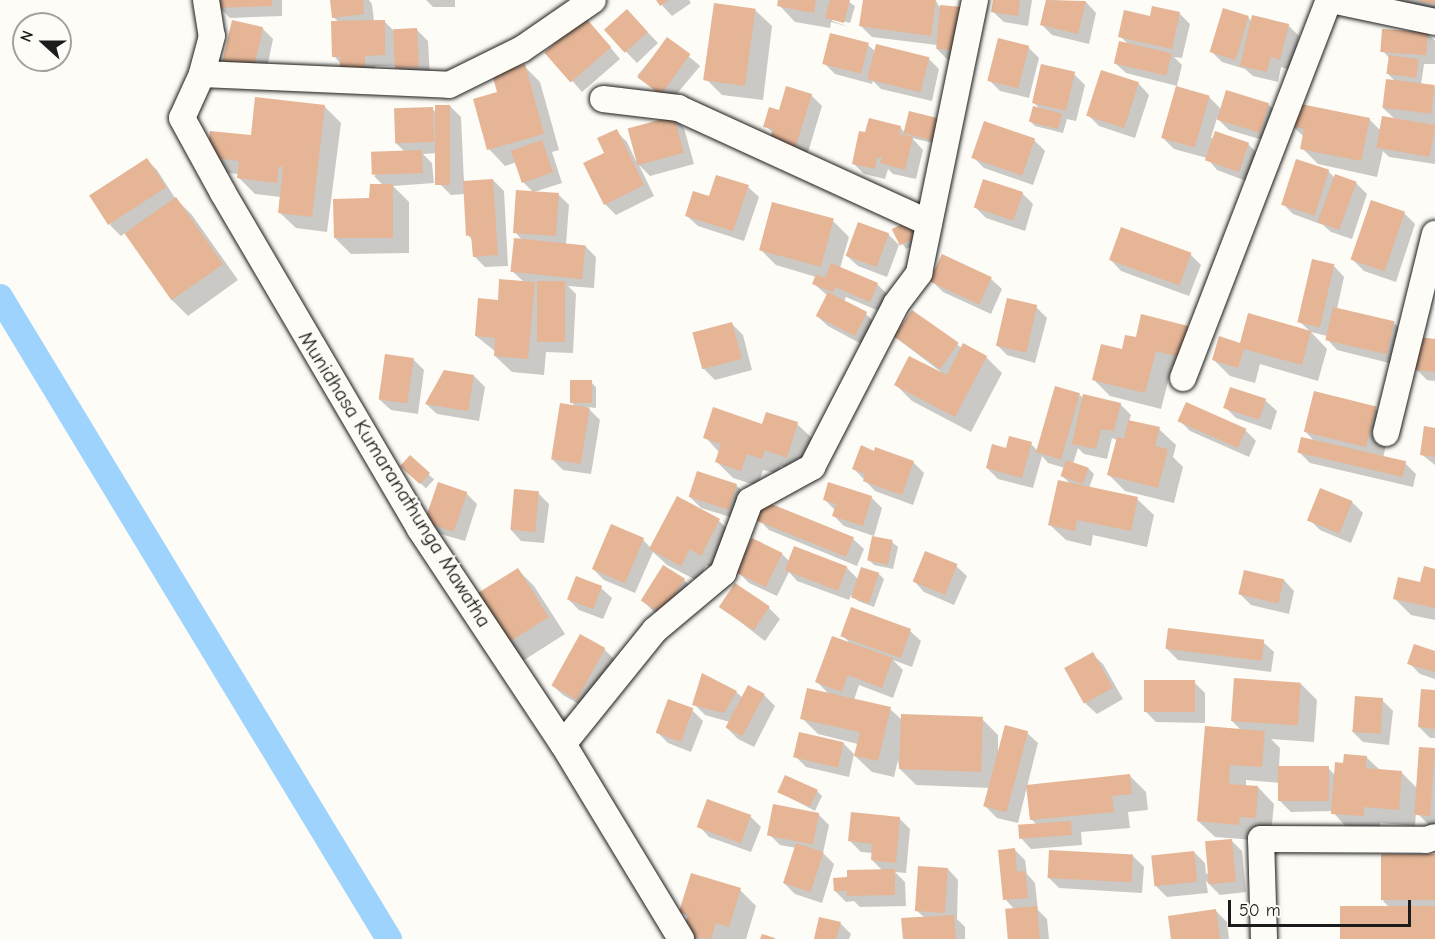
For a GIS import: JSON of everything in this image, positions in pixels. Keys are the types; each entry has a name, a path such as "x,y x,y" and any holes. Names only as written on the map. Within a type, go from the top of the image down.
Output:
{"street":[{"name":"Munidhasa Kumaranathunga Mawatha","path":"206,0 212,36 202,74 182,117 223,193 420,529 563,744 681,939"},
{"path":"202,74 449,85 522,49 593,0"},
{"path":"563,744 655,630 723,573 750,501 812,467 896,304 919,273 975,0"},
{"path":"1183,378 1330,0 1435,22"},
{"path":"603,99 678,108 929,223"},
{"path":"1386,433 1435,234"},
{"path":"1264,939 1261,839 1426,840 1435,837"}],"building":[{"path":"217,0 272,0 272,6 217,8"},
{"path":"330,0 363,0 364,14 332,18"},
{"path":"656,0 669,0 660,6"},
{"path":"778,0 816,0 814,13 777,6"},
{"path":"830,0 850,0 844,23 825,18"},
{"path":"863,0 936,0 931,36 859,26"},
{"path":"993,0 1020,0 1018,16 991,12"},
{"path":"1046,0 1086,1 1078,34 1040,25"},
{"path":"1435,0 1435,4 1419,1"},
{"path":"714,3 756,9 745,86 703,80"},
{"path":"940,5 965,7 961,51 936,49"},
{"path":"1152,6 1180,12 1172,49 1118,37 1124,10 1150,16"},
{"path":"1223,8 1249,16 1235,60 1210,52"},
{"path":"627,9 648,32 625,53 604,30"},
{"path":"1252,15 1289,24 1280,60 1271,57 1267,72 1240,66"},
{"path":"585,17 611,47 570,83 544,52"},
{"path":"232,20 263,27 254,68 223,61"},
{"path":"385,20 385,55 365,56 365,69 340,70 340,57 332,57 331,21"},
{"path":"417,28 419,67 395,68 393,29"},
{"path":"1382,29 1428,32 1426,55 1380,52"},
{"path":"830,33 869,43 861,74 822,64"},
{"path":"667,37 690,54 661,94 638,77"},
{"path":"998,38 1029,46 1018,88 987,81"},
{"path":"1119,41 1172,53 1166,76 1114,63"},
{"path":"876,44 929,57 921,92 867,79"},
{"path":"1389,55 1419,59 1416,78 1386,74"},
{"path":"525,64 544,134 487,150 473,99 497,92 492,74"},
{"path":"1041,64 1075,72 1066,111 1032,103"},
{"path":"1101,70 1139,82 1124,128 1086,116"},
{"path":"1386,79 1435,85 1431,114 1382,108"},
{"path":"786,86 812,94 795,149 769,141 773,129 763,127 769,107 779,110"},
{"path":"1176,86 1210,96 1195,148 1161,138"},
{"path":"1226,90 1269,103 1260,133 1217,120"},
{"path":"255,97 325,105 312,217 278,213 283,167 279,167 277,183 237,178 239,161 207,157 210,131 251,135"},
{"path":"1296,103 1370,118 1361,161 1300,149 1304,129 1291,126"},
{"path":"435,105 450,105 450,185 435,185"},
{"path":"1033,106 1062,114 1058,129 1029,121"},
{"path":"433,107 434,142 395,143 394,108"},
{"path":"909,111 937,118 932,140 903,133"},
{"path":"674,116 684,153 637,165 628,128"},
{"path":"1382,116 1435,125 1430,157 1376,148"},
{"path":"869,118 901,126 899,134 913,137 905,170 880,163 882,158 877,157 875,169 852,164 859,131 865,132"},
{"path":"984,121 1035,139 1022,175 971,158"},
{"path":"617,129 644,185 604,205 583,163 604,153 597,138"},
{"path":"1215,131 1249,143 1239,172 1205,160"},
{"path":"542,140 553,172 522,183 511,151"},
{"path":"422,150 423,173 372,175 371,152"},
{"path":"147,158 166,187 108,225 89,196"},
{"path":"1296,159 1329,170 1314,215 1281,205"},
{"path":"1335,174 1357,182 1339,230 1318,222"},
{"path":"716,175 749,185 733,231 685,216 693,191 709,196"},
{"path":"493,179 498,255 473,257 471,235 466,236 463,181"},
{"path":"983,179 1023,192 1014,221 974,208"},
{"path":"370,184 393,184 393,238 334,238 333,199 369,198"},
{"path":"516,190 559,193 556,236 513,233"},
{"path":"176,197 223,264 171,300 124,233"},
{"path":"1371,200 1405,212 1385,271 1350,260"},
{"path":"772,202 834,219 821,267 759,250"},
{"path":"914,218 922,234 900,245 892,229"},
{"path":"858,222 889,233 877,267 846,256"},
{"path":"1121,227 1191,253 1180,286 1109,260"},
{"path":"514,238 586,246 582,279 510,272"},
{"path":"942,254 992,277 979,304 929,281"},
{"path":"1312,259 1334,264 1320,328 1297,322"},
{"path":"831,263 878,283 870,302 835,287 833,292 812,284 816,274 825,278"},
{"path":"499,279 535,282 528,359 494,356 495,338 475,336 478,298 498,300"},
{"path":"537,281 565,281 565,342 537,342"},
{"path":"828,292 867,312 855,336 816,316"},
{"path":"1007,298 1037,305 1026,353 996,346"},
{"path":"1333,307 1394,321 1387,354 1325,340"},
{"path":"912,310 959,343 940,369 894,336"},
{"path":"1248,313 1311,331 1302,365 1244,349 1238,368 1212,360 1219,336 1240,343"},
{"path":"1141,314 1188,326 1180,357 1156,351 1145,393 1092,380 1101,344 1122,349 1125,335 1136,337"},
{"path":"732,322 742,359 702,369 692,333"},
{"path":"1419,337 1435,339 1435,372 1414,370"},
{"path":"963,343 987,356 955,417 894,385 909,356 947,375"},
{"path":"385,354 414,358 407,404 379,400"},
{"path":"444,370 474,375 468,411 425,404"},
{"path":"570,380 592,380 592,403 570,403"},
{"path":"1055,386 1080,393 1061,459 1036,452"},
{"path":"1230,387 1266,399 1259,420 1223,408"},
{"path":"1314,391 1376,406 1366,447 1304,432"},
{"path":"1083,394 1121,403 1114,431 1101,429 1096,449 1072,444"},
{"path":"1186,402 1246,429 1238,448 1177,421"},
{"path":"560,403 590,408 581,464 551,459"},
{"path":"713,407 762,424 766,412 798,422 787,458 765,450 762,459 747,454 741,471 715,462 721,444 703,438"},
{"path":"1128,420 1160,427 1155,446 1168,449 1158,488 1107,475 1117,437 1124,439"},
{"path":"1424,426 1435,428 1435,457 1420,455"},
{"path":"1009,436 1032,442 1022,478 986,468 992,444 1006,448"},
{"path":"1301,437 1406,461 1403,477 1297,453"},
{"path":"861,445 874,451 875,447 914,461 902,495 863,481 865,474 852,469"},
{"path":"410,455 430,473 420,484 400,466"},
{"path":"1066,460 1089,468 1083,484 1060,476"},
{"path":"697,471 737,484 729,510 689,497"},
{"path":"1058,480 1138,497 1131,531 1077,520 1075,531 1048,525"},
{"path":"438,482 467,492 454,532 424,522"},
{"path":"828,482 872,496 863,526 832,516 836,504 823,500"},
{"path":"1320,488 1352,501 1339,534 1307,520"},
{"path":"514,489 539,491 535,532 510,530"},
{"path":"677,496 720,519 701,556 690,549 681,566 649,549"},
{"path":"764,501 854,537 846,557 756,520"},
{"path":"611,524 644,538 625,583 592,569"},
{"path":"872,536 893,540 888,565 867,561"},
{"path":"752,538 783,553 766,587 735,572"},
{"path":"794,546 847,566 838,591 785,570"},
{"path":"925,551 957,564 945,595 913,582"},
{"path":"663,565 685,579 663,614 641,601"},
{"path":"1424,566 1435,569 1435,608 1393,599 1398,577 1420,582"},
{"path":"861,567 879,573 869,603 851,597"},
{"path":"518,568 549,617 503,646 472,597"},
{"path":"1244,570 1284,579 1278,604 1238,594"},
{"path":"576,576 602,586 593,609 567,599"},
{"path":"735,583 770,606 754,631 719,607"},
{"path":"851,607 911,629 901,658 840,636"},
{"path":"1168,628 1264,640 1262,661 1165,649"},
{"path":"580,634 605,648 577,700 551,686"},
{"path":"832,636 893,658 882,688 848,675 842,692 815,682"},
{"path":"1414,644 1435,651 1435,672 1407,664"},
{"path":"1093,652 1113,688 1084,704 1064,668"},
{"path":"702,673 737,691 724,713 692,705"},
{"path":"1234,678 1301,683 1298,726 1231,721"},
{"path":"1144,680 1195,680 1195,712 1144,712"},
{"path":"748,685 765,694 742,736 725,727"},
{"path":"807,688 891,707 878,761 854,756 860,732 800,719"},
{"path":"1421,689 1435,690 1435,729 1418,727"},
{"path":"1355,696 1383,698 1380,734 1352,732"},
{"path":"668,699 693,708 681,742 656,733"},
{"path":"901,714 983,717 981,772 899,769"},
{"path":"1005,725 1028,731 1006,812 983,806"},
{"path":"1205,726 1265,731 1262,767 1230,765 1229,784 1258,786 1256,818 1240,817 1239,825 1197,821"},
{"path":"799,732 844,742 838,768 793,757"},
{"path":"1419,747 1435,748 1430,816 1414,815"},
{"path":"1344,754 1367,756 1366,768 1402,771 1399,810 1364,807 1364,816 1331,814 1335,762 1343,763"},
{"path":"1278,766 1329,766 1329,801 1278,801"},
{"path":"1130,774 1132,794 1112,796 1114,812 1030,820 1026,785"},
{"path":"785,775 818,790 810,807 777,792"},
{"path":"707,799 751,815 741,843 697,827"},
{"path":"773,804 819,813 813,844 767,835"},
{"path":"851,812 900,817 896,863 871,860 872,844 848,841"},
{"path":"1071,821 1072,835 1019,839 1018,825"},
{"path":"1232,839 1236,882 1209,884 1205,841"},
{"path":"796,843 824,852 811,892 783,883"},
{"path":"1015,848 1017,872 1025,871 1028,898 1003,900 998,850"},
{"path":"1049,850 1133,854 1131,882 1048,878"},
{"path":"1194,851 1197,882 1154,886 1151,855"},
{"path":"1381,854 1435,854 1435,900 1381,900"},
{"path":"918,866 948,868 945,913 915,911"},
{"path":"895,869 895,895 847,896 847,891 834,891 833,878 847,877 847,870"},
{"path":"691,873 741,888 729,927 716,923 711,939 682,936 688,915 679,912"},
{"path":"1037,906 1040,939 1008,939 1005,909"},
{"path":"1340,906 1435,906 1435,939 1340,939"},
{"path":"1216,909 1220,939 1171,939 1168,916"},
{"path":"954,915 956,939 903,939 901,918"},
{"path":"819,917 841,922 836,939 814,939"},
{"path":"762,934 775,938 775,939 760,939"}],"waterway":[{"path":"0,297 389,939"}]}
